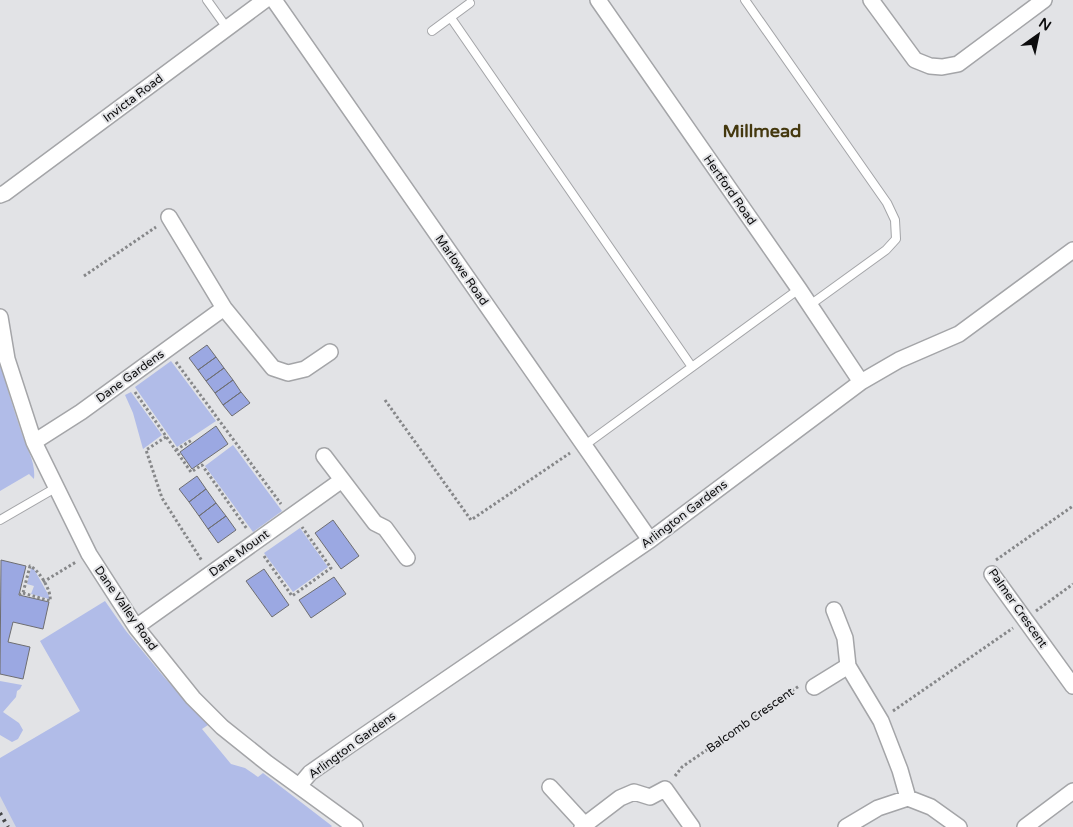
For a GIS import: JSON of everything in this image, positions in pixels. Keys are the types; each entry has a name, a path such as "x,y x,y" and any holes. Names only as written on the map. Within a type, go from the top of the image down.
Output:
{"street":[{"name":"Invicta Road","path":"0,195 265,0"},
{"name":"Marlowe Road","path":"274,0 650,540"},
{"name":"Hertford Road","path":"598,0 799,289 861,382"},
{"path":"871,0 915,60 930,66 942,67 958,64 1044,0"},
{"path":"169,218 224,308 273,368 288,373 305,369 330,352"},
{"name":"Arlington Gardens","path":"299,786 310,772 650,540 861,382 899,360 960,334 1073,250"},
{"name":"Dane Gardens","path":"34,442 81,412 224,308"},
{"name":"Dane Valley Road","path":"0,317 7,359 34,442 89,554 136,627 194,698 222,727 267,763 355,827"},
{"path":"324,456 375,522 385,528 407,558"},
{"name":"Dane Mount","path":"136,627 342,480"},
{"name":"Palmer Crescent","path":"992,574 1073,686"},
{"path":"834,610 845,638 848,666 881,721 900,770 908,798"},
{"path":"814,687 848,666"},
{"path":"550,787 583,826 620,798 634,792 650,797 665,789 692,827"},
{"path":"1025,827 1073,791"},
{"path":"846,827 878,808 908,798 932,807 958,827"}],"lane":[{"path":"207,0 227,28"},
{"path":"745,0 887,203 895,220 896,239 886,250 810,305"},
{"path":"432,32 470,3"},
{"path":"450,18 692,367"},
{"path":"584,444 799,289"},
{"path":"0,520 57,487"}],"path":[{"path":"84,276 169,218"},
{"path":"126,379 191,472 202,465 292,596 331,568 167,349"},
{"path":"385,400 471,520 584,444"},
{"path":"166,437 146,450 162,498 210,574"},
{"path":"176,450 192,440"},
{"name":"Palmer Crescent","path":"992,574 987,566 1073,506"},
{"path":"43,582 89,554"},
{"path":"19,595 23,593 50,601 51,595 35,568 30,566 23,593"},
{"path":"1046,603 1073,584"},
{"path":"881,721 1005,634"},
{"name":"Balcomb Crescent","path":"665,789 682,767 800,685 814,687"}],"shaded area":[{"path":"0,360 15,414 32,461 34,479 29,474 0,491"},
{"path":"171,361 216,421 177,447 135,387"},
{"path":"131,392 162,435 143,449 133,413 125,395"},
{"path":"233,445 282,511 253,532 205,466"},
{"path":"300,528 328,567 293,592 264,553"},
{"path":"31,568 34,569 49,599 31,594 34,586 27,584"},
{"path":"105,601 126,631 164,677 208,725 202,729 231,764 245,768 258,777 263,773 332,826 16,827 0,796 0,758 80,711 40,641"},
{"path":"0,681 22,685 17,691 16,697 3,712 19,723 23,730 18,739 12,742 0,735"},
{"path":"0,759 37,827 0,827"}],"building":[{"path":"207,345 216,357 198,370 189,358"},
{"path":"216,357 224,368 206,381 198,370"},
{"path":"224,368 233,380 215,393 206,381"},
{"path":"233,380 241,392 223,405 215,393"},
{"path":"241,392 250,403 232,416 223,405"},
{"path":"216,426 228,444 192,469 180,452"},
{"path":"197,476 206,489 189,502 179,489"},
{"path":"206,489 216,503 199,516 189,502"},
{"path":"216,503 226,516 208,529 199,516"},
{"path":"226,516 236,530 218,543 208,529"},
{"path":"333,520 359,556 341,569 315,533"},
{"path":"1,560 26,566 19,595 49,602 43,629 13,622 8,642 30,647 23,679 0,674"},
{"path":"264,569 289,605 272,617 246,581"},
{"path":"334,577 346,594 311,618 299,600"}],"railway":[{"path":"0,813 8,827"}],"district":[{"name":"Millmead","path":"762,131"}]}
